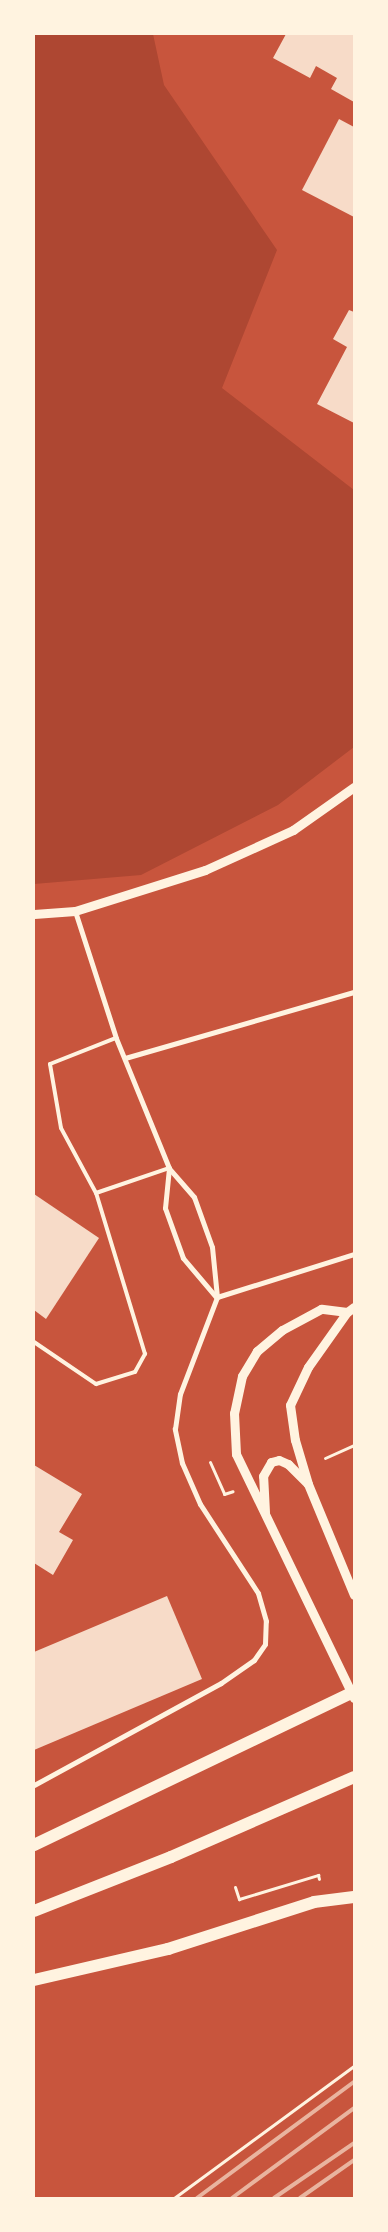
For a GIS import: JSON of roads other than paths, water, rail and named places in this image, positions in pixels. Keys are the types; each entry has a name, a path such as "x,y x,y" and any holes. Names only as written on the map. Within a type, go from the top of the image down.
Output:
{"main road":[{"path":"34,1845 354,1692"},
{"path":"34,1911 162,1861 354,1777"},
{"path":"34,1980 168,1948 314,1902 354,1897"}],"street":[{"path":"34,914 76,911 205,870 293,830 354,787"},
{"path":"34,1785 221,1683 254,1660 265,1644 266,1621 258,1593 200,1504 182,1463 175,1429 180,1394 216,1297 212,1247 194,1197 169,1168 116,1038 76,911"},
{"path":"125,1058 354,992"},
{"path":"169,1168 164,1208 183,1258 216,1297"},
{"path":"216,1297 354,1254"},
{"path":"350,1309 321,1309 300,1319 257,1351 242,1376 234,1413 236,1454 265,1517 304,1591 354,1699"},
{"path":"350,1309 308,1367 290,1406 295,1440 308,1484 354,1595"},
{"path":"265,1517 263,1476 271,1462 279,1460 288,1464 308,1484"}],"lane":[{"path":"34,1342 96,1384 135,1372 145,1354 96,1193 61,1128 50,1064 116,1038"},
{"path":"96,1193 169,1168"}],"railway":[{"path":"197,2198 354,2082"},
{"path":"232,2198 354,2108"},
{"path":"274,2198 354,2143"},
{"path":"300,2198 354,2160"}]}
